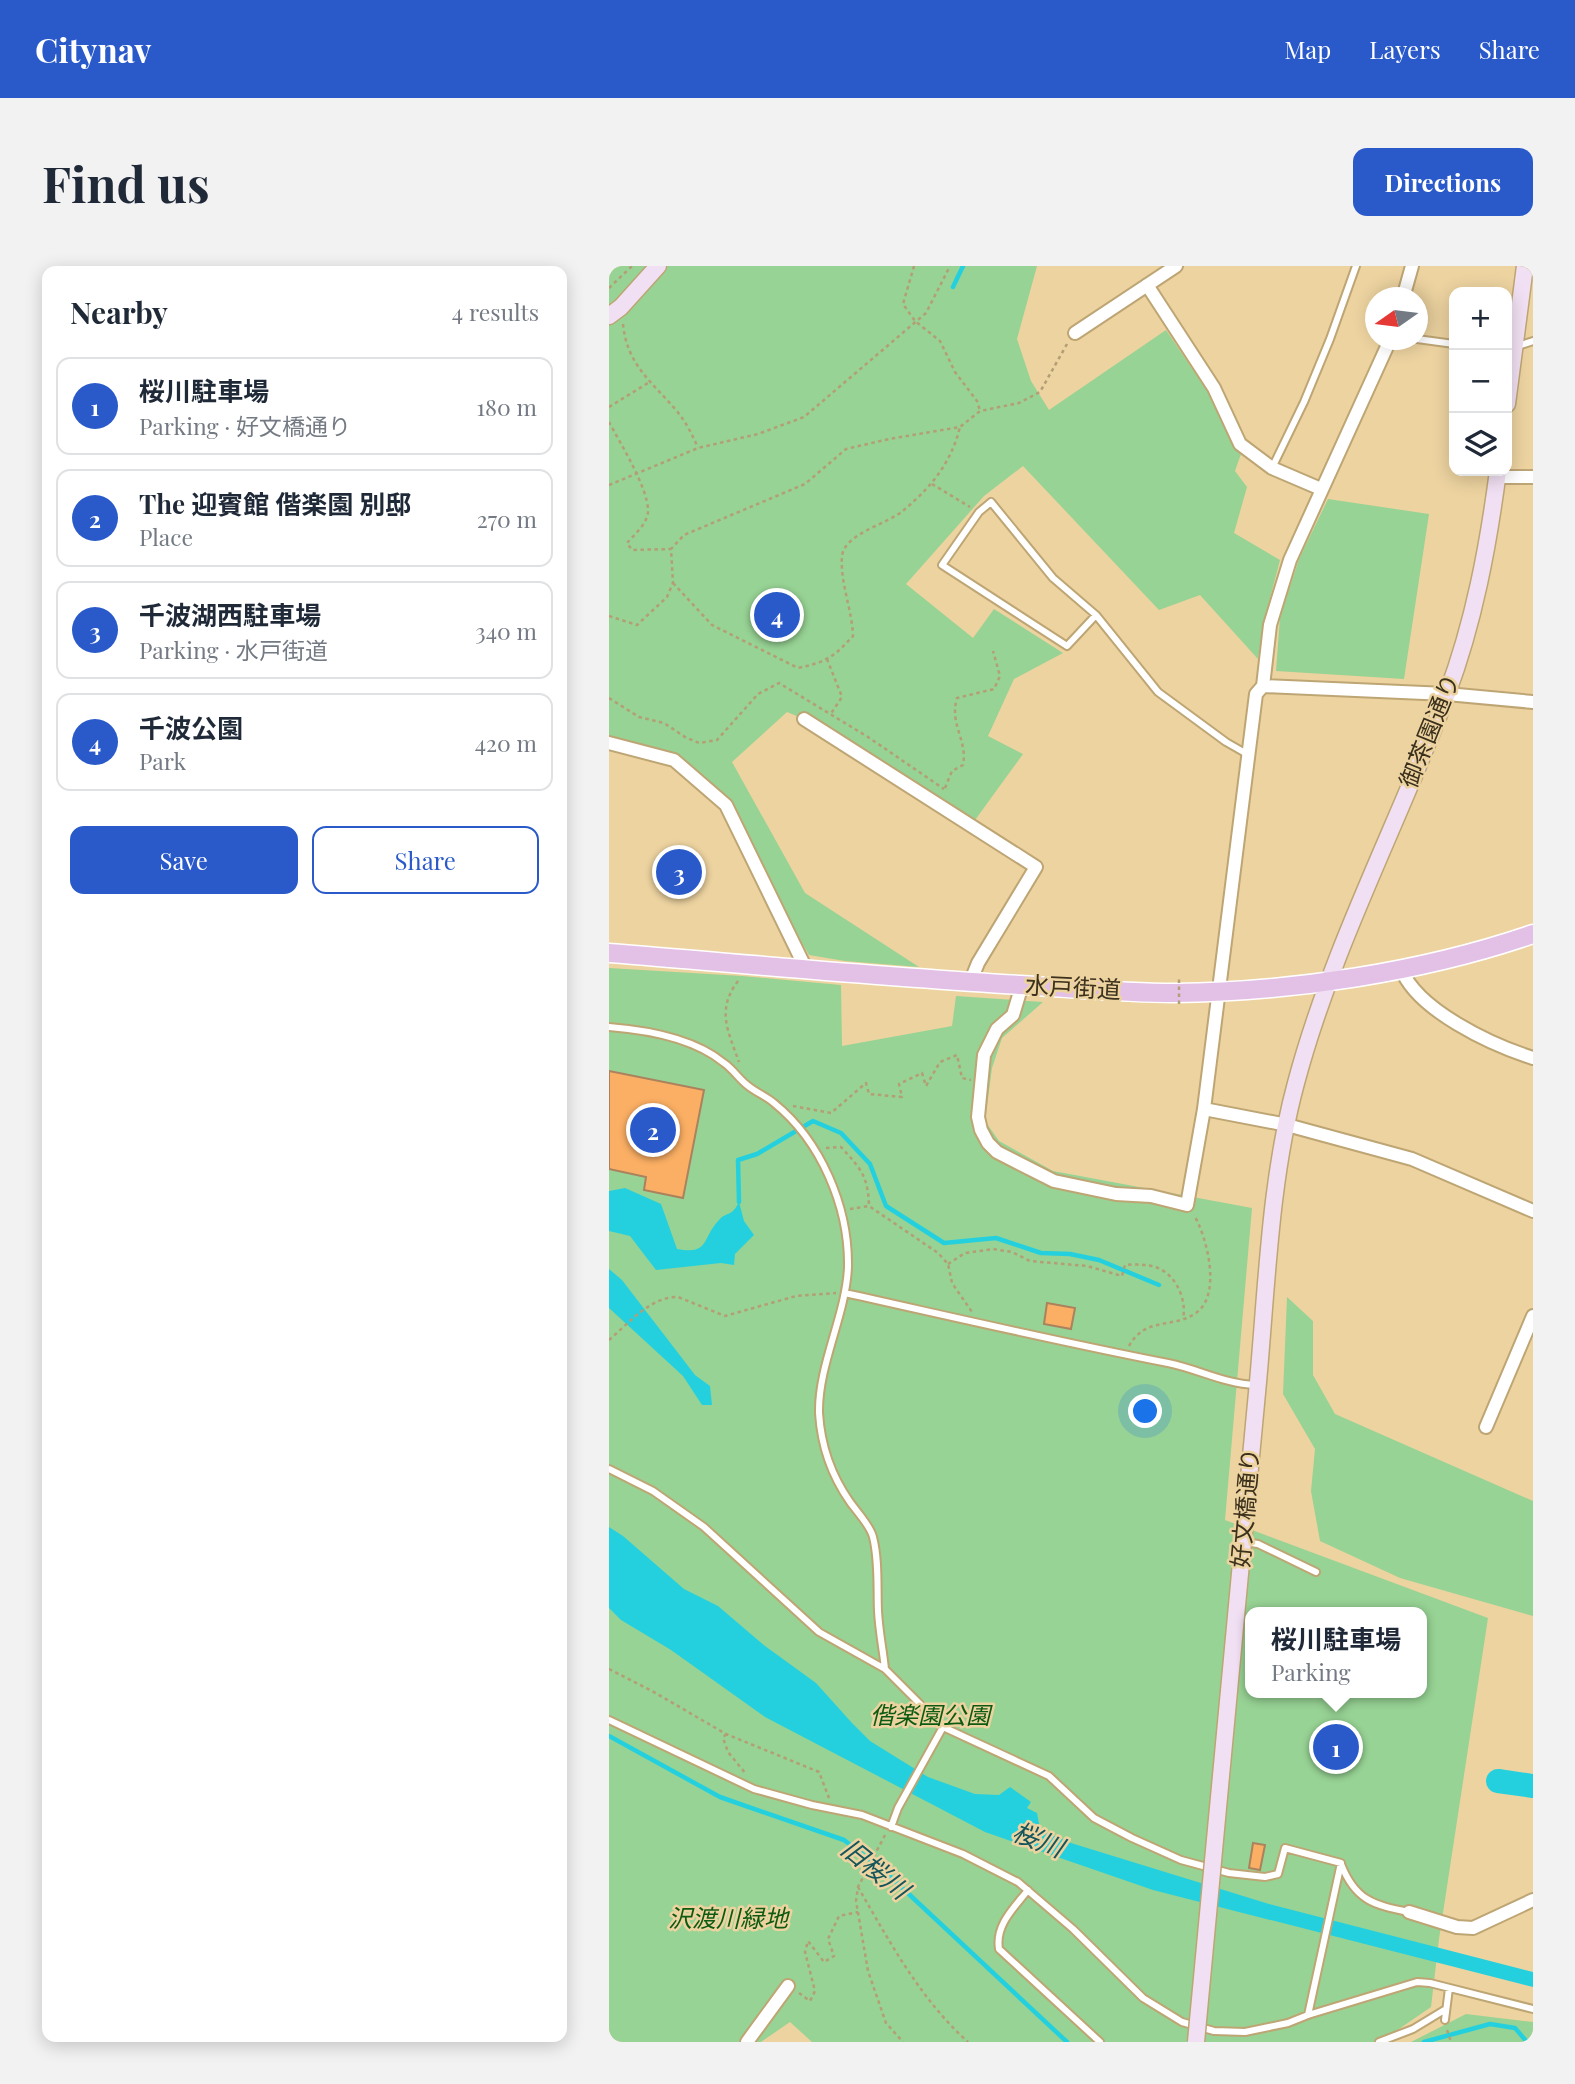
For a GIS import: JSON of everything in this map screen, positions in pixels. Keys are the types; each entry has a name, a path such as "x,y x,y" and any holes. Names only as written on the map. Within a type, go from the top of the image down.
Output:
{"main road":[{"name":"水戸街道","path":"609,953 970,983 1099,991 1217,992 1272,989 1401,968 1475,952 1533,934"}],"street":[{"path":"615,311 658,266"},
{"path":"1075,333 1176,266"},
{"path":"1406,287 1412,266"},
{"path":"1512,341 1525,266"},
{"path":"1147,285 1214,388 1240,444 1272,468 1321,489"},
{"path":"1022,985 1013,1015 996,1029 984,1055 978,1117 988,1143 996,1152 1054,1181 1116,1194 1151,1196 1187,1205 1204,1109 1247,754 1256,694 1263,686 1270,625 1290,560 1385,350"},
{"path":"1512,475 1533,477"},
{"name":"御茶園通り","path":"1329,981 1447,694 1469,627 1483,570 1498,476"},
{"path":"1263,686 1447,694 1533,702"},
{"path":"804,719 1036,867 978,962 970,983"},
{"path":"609,743 674,760 726,805 807,971"},
{"path":"1401,968 1414,990 1461,1027 1533,1058"},
{"name":"好文橋通り","path":"1196,2042 1272,1225 1287,1125 1312,1029 1329,981"},
{"path":"1204,1109 1287,1125 1412,1159 1533,1211"},
{"path":"1486,1427 1533,1317"},
{"path":"1409,1912 1457,1927 1472,1928 1533,1900"},
{"path":"747,2042 788,1986"}],"lane":[{"path":"1272,468 1304,402 1356,266"},
{"path":"1428,340 1449,343"},
{"path":"1512,347 1533,341"},
{"path":"1096,615 1067,646 942,565 978,512 991,502 1053,578 1096,615 1158,692 1226,742 1247,754"},
{"path":"609,1027 658,1034 693,1046 723,1062 747,1086 774,1103 804,1133 827,1171 842,1210 848,1241 845,1293 825,1372 819,1411 824,1454 845,1495 873,1535 878,1615 885,1669"},
{"path":"845,1293 1178,1365 1238,1385 1257,1385"},
{"path":"609,1469 653,1491 704,1527 819,1632 885,1669 943,1727 1049,1776 1094,1818 1181,1860 1229,1873 1265,1877 1278,1874 1285,1848 1341,1863"},
{"path":"1243,1541 1258,1544 1316,1573"},
{"path":"609,1720 751,1787 862,1815 963,1854 1018,1882 1073,1929 1143,1998 1182,2022 1214,2031 1245,2032 1288,2023 1417,1982 1533,2009"},
{"path":"891,1827 898,1808 943,1727"},
{"path":"1308,2015 1341,1863"},
{"path":"1341,1863 1346,1878 1358,1894 1380,1906 1409,1912"},
{"path":"1028,1891 1003,1924 997,1937 999,1949 1100,2042"},
{"path":"1445,2020 1449,1988"},
{"path":"1379,2042 1413,2029 1446,2009"}],"path":[{"path":"609,288 632,266"},
{"path":"914,266 902,304 915,321 940,341 955,372 977,401 980,411"},
{"path":"609,485 698,448 758,434 804,417 926,313 950,266"},
{"path":"615,311 627,345 648,382 676,410 688,426 698,448"},
{"path":"609,422 637,472 648,512 641,527 627,543 632,550 671,549 684,535 805,484 846,449 960,427 980,411 1019,403 1040,393 1075,333"},
{"path":"609,407 648,382"},
{"path":"673,583 712,625 798,668 836,655 853,636 852,617 843,580 842,555 847,542 902,512 932,484 954,450 960,427"},
{"path":"932,484 978,512"},
{"path":"609,616 637,625 667,597 673,583 671,549"},
{"path":"937,805 952,771 963,765 965,754 953,711 957,698 994,689 1000,676 993,651"},
{"path":"827,659 842,697 830,715"},
{"path":"609,698 639,716 664,723 699,743 717,740 758,694 779,683 868,737 944,789"},
{"path":"747,1086 727,1027 725,1007 730,991 749,964"},
{"path":"1179,976 1179,1004"},
{"path":"774,1103 831,1113 866,1083 869,1094 902,1097 899,1084 922,1073 926,1086 940,1062 957,1055 962,1078 981,1082"},
{"path":"815,1152 829,1147 841,1147 858,1167 868,1185 869,1206"},
{"path":"1124,1354 1134,1338 1147,1327 1183,1319 1198,1312 1207,1295 1211,1272 1201,1227 1187,1205"},
{"path":"842,1210 869,1206 938,1253 948,1264 953,1283 980,1323"},
{"path":"948,1264 965,1253 993,1249 1012,1252 1030,1261 1087,1266 1122,1276 1125,1265 1140,1264 1159,1269 1171,1278 1181,1293 1186,1308 1183,1319"},
{"path":"609,1340 660,1300 678,1297 725,1316 796,1296 845,1293"},
{"path":"609,1669 726,1734 819,1772 832,1809"},
{"path":"726,1734 723,1738 727,1752 745,1773 751,1787"},
{"path":"891,1827 858,1887 858,1912 868,1971 886,2023 903,2042"},
{"path":"858,1887 896,1954 968,2042"},
{"path":"788,1986 810,2001 815,1991 805,1952 808,1941 824,1962 834,1956 828,1940 838,1916 858,1912"}],"green space":[{"path":"609,266 1037,266 1017,339 1031,381 1049,410 1166,330 1212,398 1241,454 1235,471 1247,487 1234,533 1280,560 1264,621 1258,659 1200,595 1159,610 1023,466 984,496 906,584 973,638 994,609 1063,653 1014,679 988,736 1023,754 970,827 804,719 787,712 732,762 805,893 919,967 809,955 747,848 726,805 674,760 609,743"},
{"path":"1328,499 1429,514 1404,679 1276,671 1280,617 1299,559"},
{"name":"偕楽園公園","path":"609,968 841,985 842,1046 952,1026 956,996 1043,1002 1002,1038 992,1068 985,1121 999,1141 1053,1171 1252,1208 1225,1520 1488,1618 1431,2007 1380,2042 812,2042 790,2022 761,2042 609,2042"},
{"path":"1287,1297 1313,1321 1313,1375 1335,1414 1533,1501 1533,1616 1400,1578 1320,1541 1311,1491 1315,1449 1283,1394"},
{"path":"1466,2014 1533,2022 1533,2042 1411,2042"}],"water":[{"path":"625,1188 661,1204 677,1249 695,1250 704,1244 713,1227 722,1217 734,1210 739,1202 744,1221 754,1235 735,1254 734,1265 721,1263 656,1270 630,1236 609,1231 609,1191"},
{"path":"609,1269 622,1280 695,1375 710,1386 712,1405 702,1405 683,1376 609,1308"},
{"name":"桜川","path":"609,1527 684,1589 718,1606 765,1646 816,1683 870,1741 928,1777 975,1794 999,1795 1010,1787 1031,1802 1027,1808 1037,1813 1040,1829 1071,1843 1269,1904 1533,1972 1533,1987 1153,1890 985,1832 765,1717 671,1650 621,1620 609,1608"}],"building":[{"path":"609,1071 704,1090 683,1198 644,1190 646,1177 609,1169"},
{"path":"1047,1303 1075,1308 1071,1329 1044,1324"},
{"path":"1253,1843 1265,1845 1260,1870 1249,1868"}],"waterway":[{"path":"953,287 963,266"},
{"path":"739,1202 738,1160 757,1154 813,1121 841,1133 870,1164 886,1206 944,1243 996,1238 1041,1253 1070,1254 1099,1260 1159,1285"},
{"name":"旧桜川","path":"609,1736 720,1797 844,1840 882,1869 1067,2042"},
{"path":"1498,1781 1533,1786"},
{"name":"旧桜川","path":"1424,2042 1490,2024 1515,2028 1527,2042"}],"place":[{"name":"千波公園","path":"777,615"},
{"name":"千波湖西駐車場","path":"679,872"},
{"name":"The 迎賓館 偕楽園 別邸","path":"653,1130"},
{"name":"桜川駐車場","path":"1336,1747"}],"park label":[{"name":"沢渡川緑地","path":"728,1919"}]}
